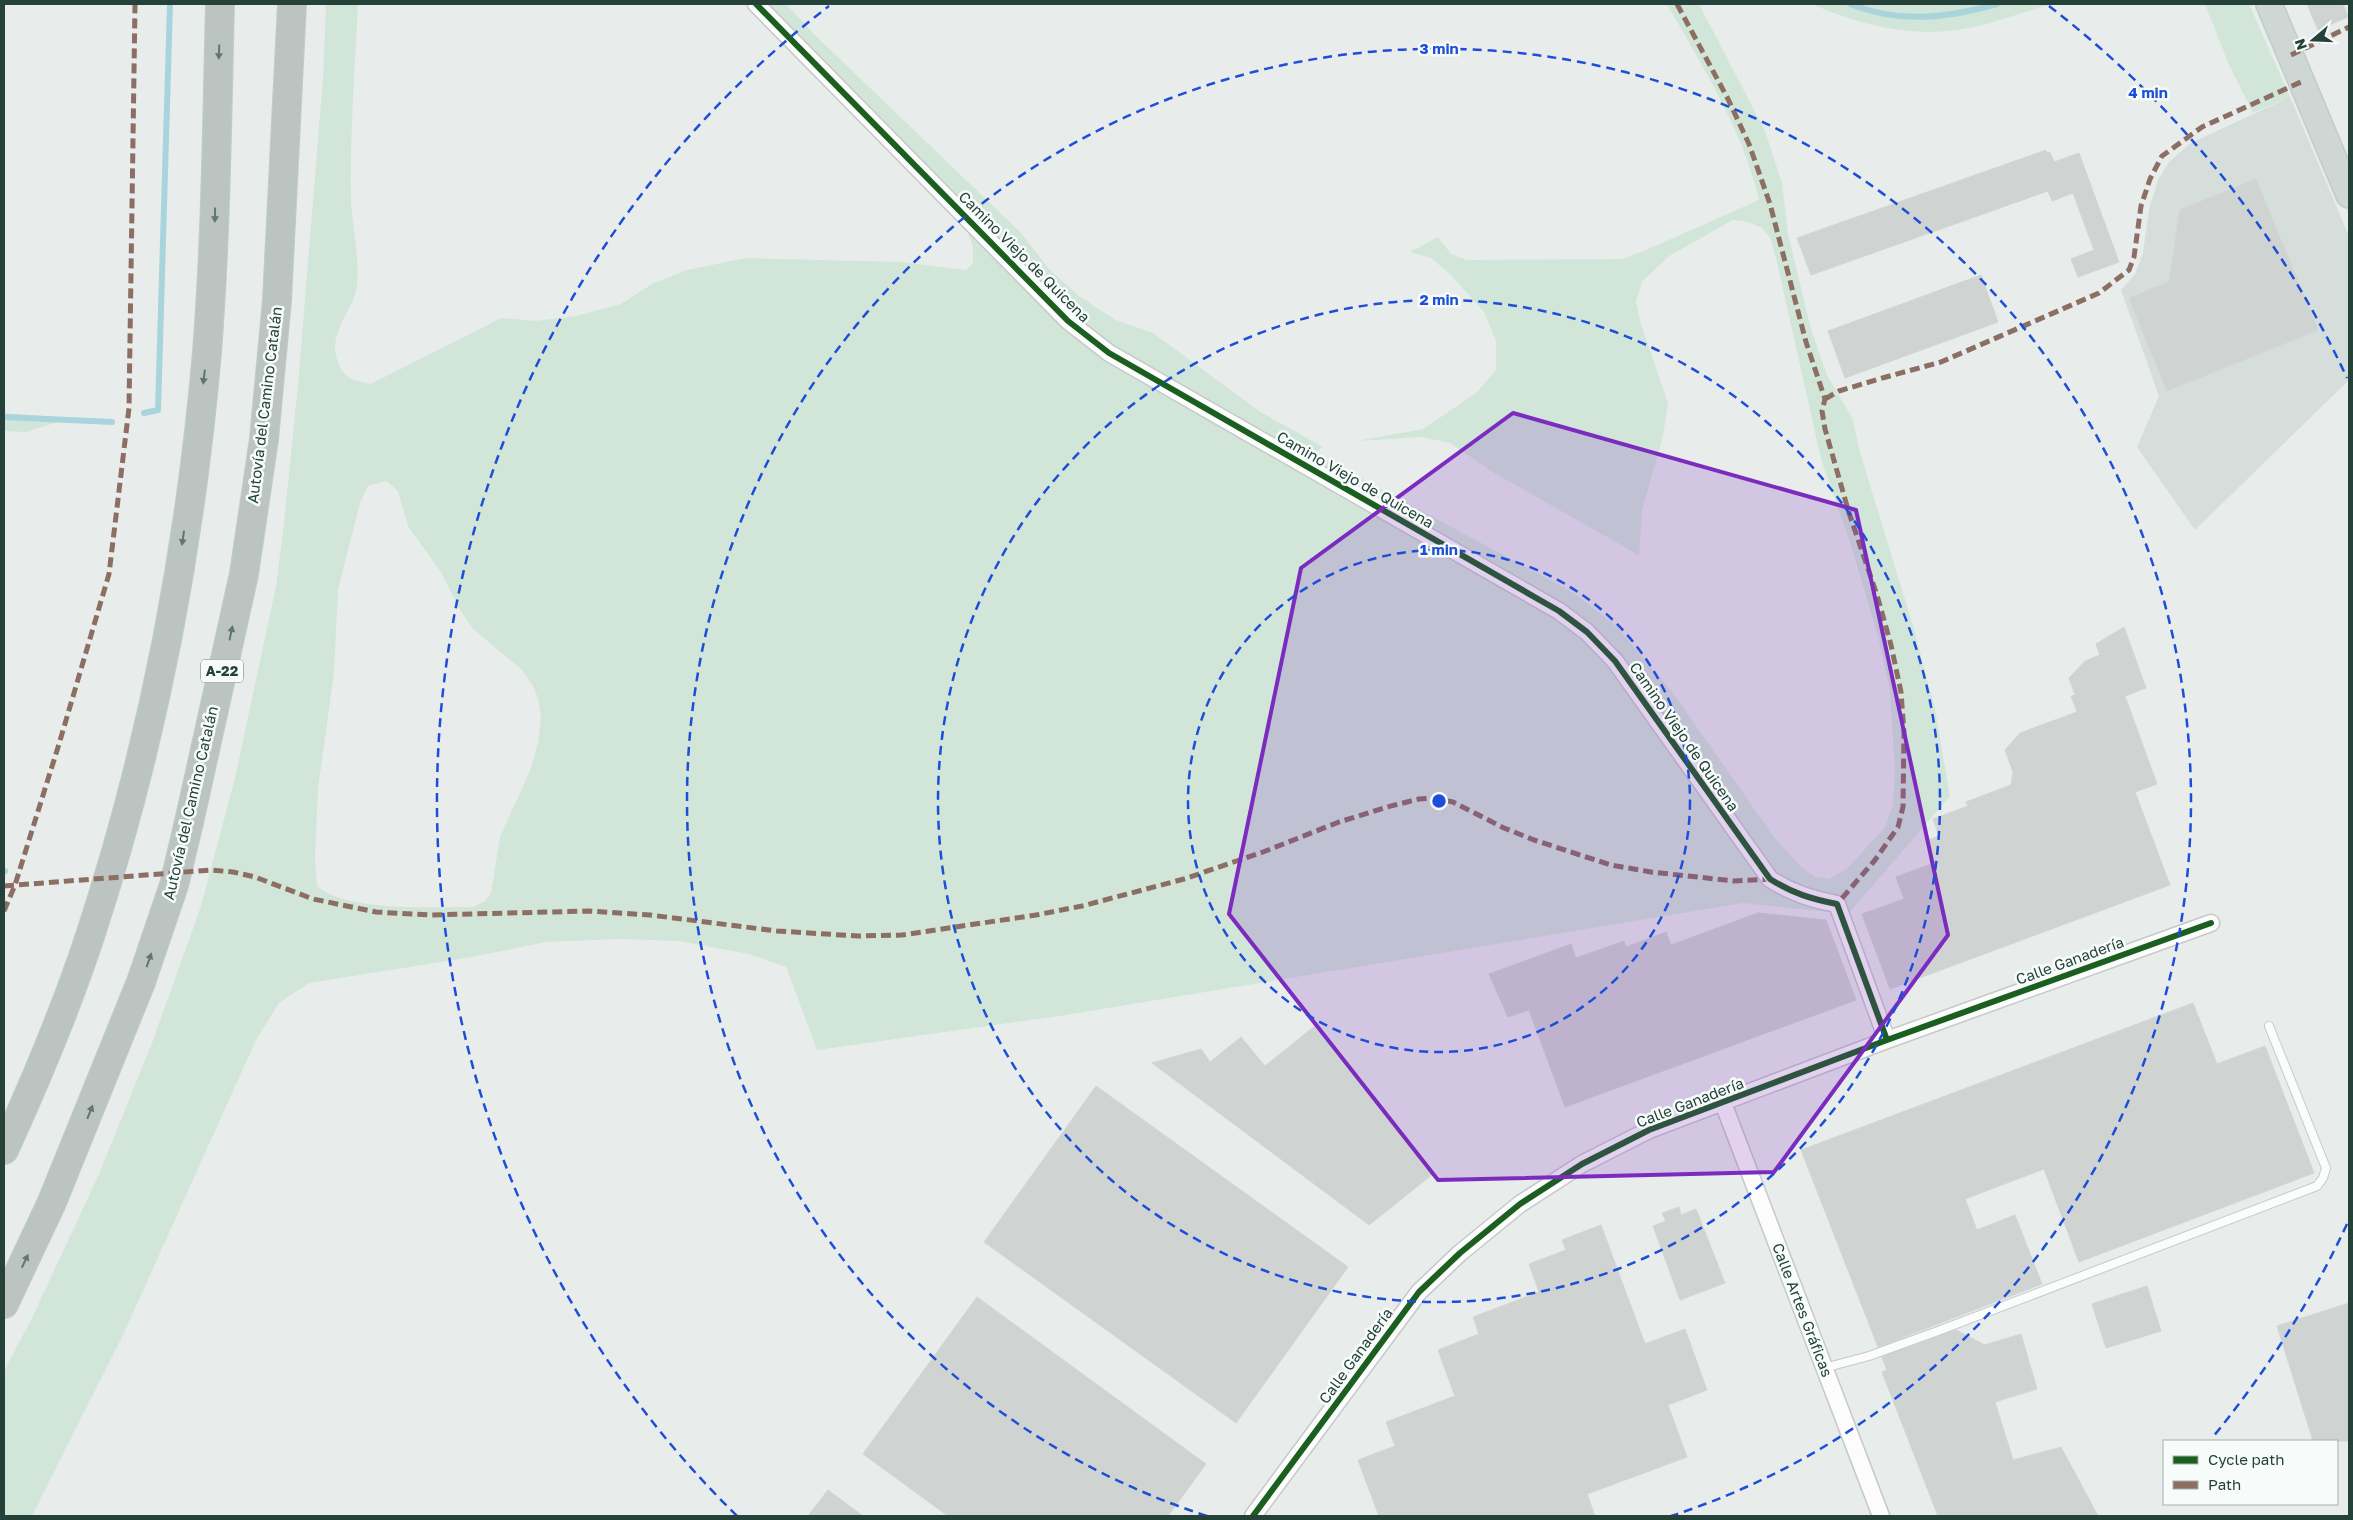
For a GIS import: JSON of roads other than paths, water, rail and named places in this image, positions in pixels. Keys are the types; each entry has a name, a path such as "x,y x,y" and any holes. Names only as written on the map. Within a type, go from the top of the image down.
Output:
{"highway":[{"path":"4,1150 40,1071 90,938 129,808 174,596 192,475 206,354 215,235 220,4"},
{"name":"Autovía del Camino Catalán","path":"4,1304 52,1202 141,982 174,885 244,574 264,439 277,300 292,4"}],"main road":[{"path":"2269,4 2349,194"}],"street":[{"name":"Camino Viejo de Quicena","path":"756,4 1068,321 1109,353 1559,611 1587,632 1615,661 1770,879 1790,892 1808,899 1837,904 1887,1040"},
{"name":"Calle Ganadería","path":"1253,1516 1419,1292 1460,1252 1520,1204 1582,1164 1649,1130 1887,1040 2211,923"},
{"name":"Calle Artes Gráficas","path":"1723,1103 1881,1516"}],"lane":[{"path":"1824,1368 1869,1356 1938,1331 2317,1186 2323,1178 2326,1168 2269,1026"}],"waterway":[{"path":"144,413 158,410 170,4"},
{"path":"1850,4 1887,14 1924,17 1960,13 1997,4"},
{"path":"4,417 112,422"}]}
